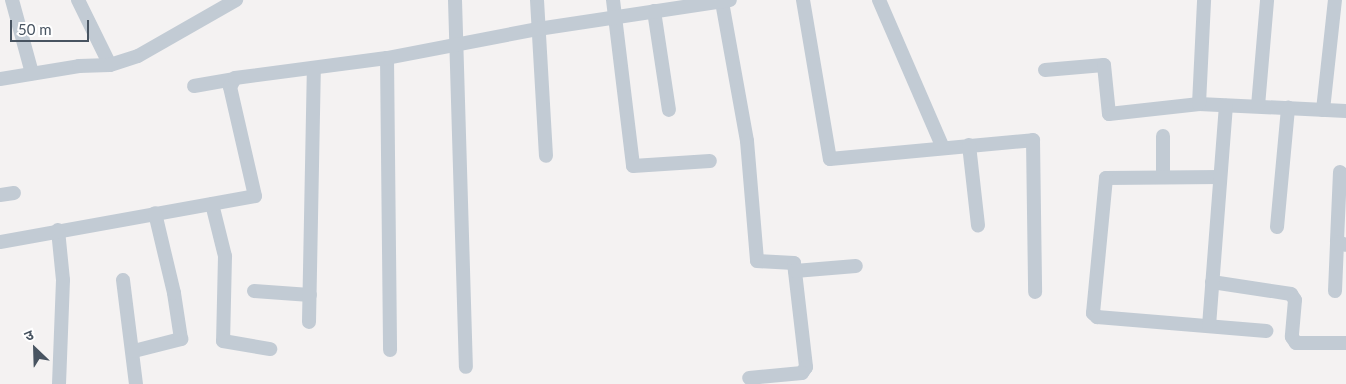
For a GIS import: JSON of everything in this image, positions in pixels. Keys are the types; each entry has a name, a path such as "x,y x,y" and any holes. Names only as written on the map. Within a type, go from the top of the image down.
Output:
{"street":[{"path":"12,0 32,74"},
{"path":"78,0 110,65"},
{"path":"0,79 110,65 138,56 236,0"},
{"path":"455,0 454,44 466,366"},
{"path":"537,0 546,156"},
{"path":"613,0 633,166 710,161"},
{"path":"803,0 830,159 1033,140 1035,292"},
{"path":"879,0 943,148"},
{"path":"1199,104 1204,0"},
{"path":"1258,106 1267,0"},
{"path":"1323,110 1335,0"},
{"path":"194,86 386,58 538,29 654,11 680,3 726,1 747,141 757,261 793,262 805,370 749,378"},
{"path":"654,11 669,110"},
{"path":"386,58 390,350"},
{"path":"1045,70 1104,65 1109,114 1199,104 1346,111"},
{"path":"309,322 314,68"},
{"path":"0,242 58,230 252,198 257,194 230,87 233,79"},
{"path":"1209,326 1226,106"},
{"path":"1277,227 1288,108"},
{"path":"1163,136 1163,176"},
{"path":"969,145 978,225"},
{"path":"1335,291 1342,244 1340,172"},
{"path":"1220,177 1111,176 1104,180 1093,314 1097,317 1266,331"},
{"path":"212,204 225,256 223,341 270,348"},
{"path":"134,351 181,339 174,293 155,214"},
{"path":"58,230 63,280 59,384"},
{"path":"795,271 856,266"},
{"path":"124,280 134,351 136,384"},
{"path":"1212,282 1291,294 1295,300 1292,337 1296,343 1346,343"},
{"path":"254,291 310,295"}]}
